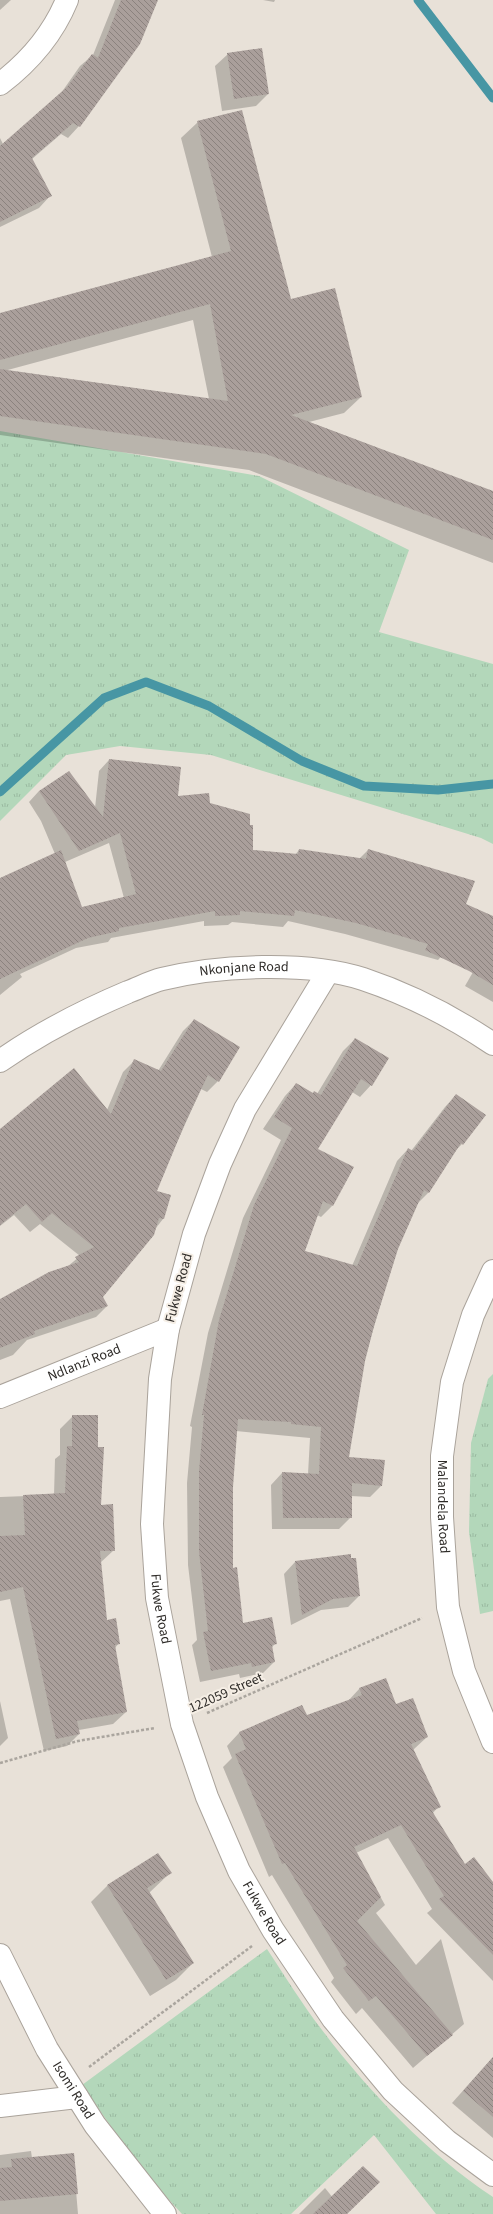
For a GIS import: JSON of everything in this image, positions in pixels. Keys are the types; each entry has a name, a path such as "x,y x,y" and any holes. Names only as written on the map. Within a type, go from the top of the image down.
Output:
{"street":[{"path":"0,84 33,54 50,32 67,0"},
{"name":"Nkonjane Road","path":"0,1061 25,1044 71,1018 161,979 223,970 283,966 362,978 411,998 493,1044"},
{"name":"Fukwe Road","path":"328,972 245,1109 220,1164 194,1234 168,1329 160,1379 152,1524 157,1598 182,1724 207,1797 234,1857 274,1930 333,2019 393,2091 447,2142 493,2175"},
{"name":"Malandela Road","path":"493,1271 473,1315 452,1382 442,1456 442,1532 448,1607 464,1671 493,1742"},
{"name":"Ndlanzi Road","path":"0,1397 168,1329"},
{"name":"Isomi Road","path":"0,1955 46,2049 72,2090 95,2125 165,2214"},
{"path":"0,2106 72,2090"}],"path":[{"name":"122059 Street","path":"0,1763 78,1741 182,1724 448,1607"},
{"path":"72,2090 274,1930"}],"green space":[{"path":"0,431 259,476 409,550 379,632 493,664 493,844 481,838 211,755 120,746 66,755 0,821"},
{"path":"493,1374 493,1611 480,1614 469,1532 471,1443 488,1379"},
{"path":"267,1949 315,2020 340,2053 401,2121 445,2161 493,2197 493,2214 436,2214 374,2135 291,2214 182,2214 168,2199 117,2135 82,2085"}],"building":[{"path":"121,0 158,0 140,44 80,127 73,123 32,158 52,196 0,222 0,146 67,87 92,54 98,58"},
{"path":"262,48 269,94 234,99 227,53"},
{"path":"242,110 291,299 335,288 362,397 291,415 493,491 493,540 266,454 0,416 0,369 228,401 210,304 0,360 0,313 231,251 197,121"},
{"path":"109,759 181,767 178,796 209,793 210,803 250,814 250,825 253,825 253,850 298,854 299,849 366,859 368,849 475,881 466,904 493,916 493,985 469,971 425,950 428,944 356,923 295,910 294,916 240,911 240,915 215,916 215,911 119,928 119,931 88,938 0,979 0,878 61,850 82,907 136,894 120,833 79,851 39,791 69,771 103,817"},
{"path":"194,1019 240,1047 219,1082 208,1075 186,1121 157,1191 171,1195 164,1219 159,1218 154,1235 103,1297 108,1306 34,1331 35,1334 0,1348 0,1299 49,1272 79,1262 75,1257 94,1247 52,1213 42,1222 26,1204 0,1225 0,1129 74,1068 111,1114 134,1059 161,1071"},
{"path":"355,1038 389,1058 372,1086 361,1079 318,1149 354,1167 333,1206 323,1201 305,1251 357,1266 408,1148 413,1151 456,1094 486,1115 463,1145 461,1143 429,1193 424,1190 398,1249 374,1326 365,1361 349,1457 385,1460 382,1486 352,1483 352,1518 283,1518 282,1472 319,1474 321,1427 291,1424 291,1422 238,1419 233,1487 233,1568 237,1567 243,1623 272,1617 277,1644 272,1645 275,1662 252,1667 251,1663 211,1671 203,1632 208,1631 199,1552 199,1471 204,1415 202,1415 219,1320 254,1205 292,1128 274,1117 296,1083 313,1093 314,1091 321,1095"},
{"path":"72,1415 98,1415 98,1447 104,1447 101,1505 113,1504 115,1551 100,1551 107,1620 116,1618 120,1644 115,1645 127,1712 77,1721 80,1734 56,1739 23,1587 0,1592 0,1536 25,1535 23,1495 65,1493 67,1446 72,1446"},
{"path":"351,1554 351,1558 356,1558 360,1596 333,1599 302,1615 295,1561"},
{"path":"386,1678 396,1704 413,1698 428,1737 411,1744 441,1807 432,1811 465,1864 474,1857 493,1882 493,1955 439,1899 444,1896 401,1825 354,1847 381,1897 357,1921 453,2035 427,2056 376,1996 369,2001 343,1968 347,1965 285,1863 282,1864 235,1754 246,1749 239,1732 302,1705 307,1715 362,1695 359,1688"},
{"path":"158,1853 172,1873 147,1888 194,1963 166,1980 107,1885"},
{"path":"493,2057 493,2117 463,2091"},
{"path":"74,2153 78,2194 0,2201 0,2168 12,2167 11,2159"},
{"path":"363,2166 380,2182 347,2214 313,2214"}],"waterway":[{"path":"418,0 493,98"},
{"path":"0,792 104,698 146,682 209,706 302,761 364,786 438,790 493,784"}]}
